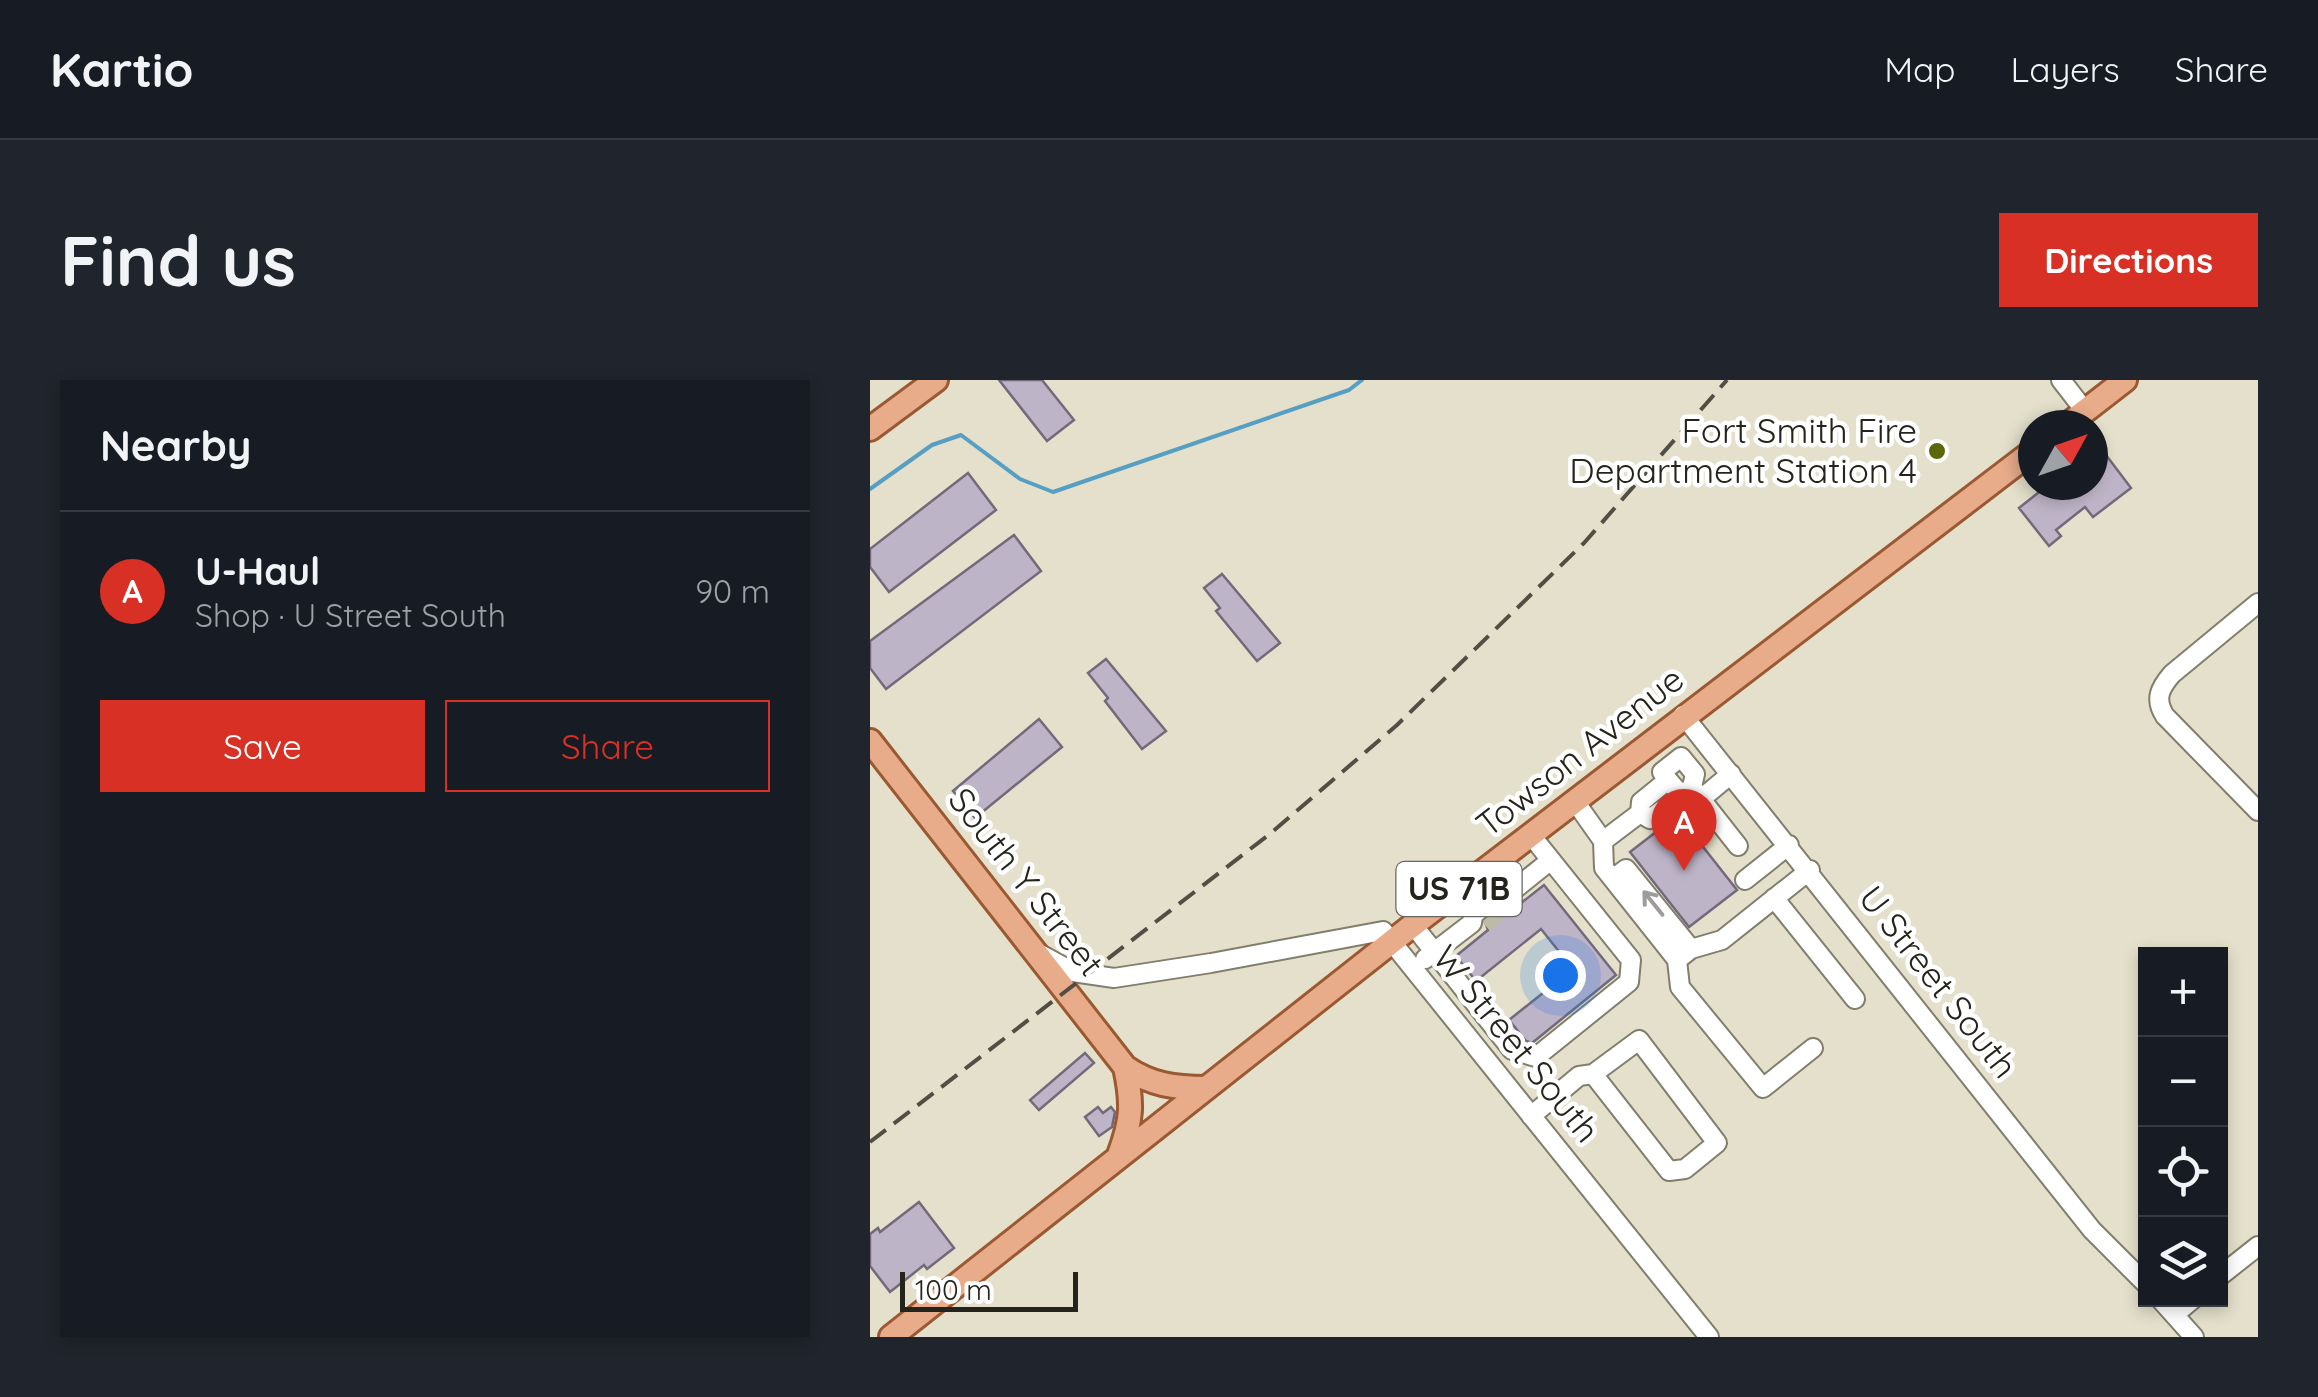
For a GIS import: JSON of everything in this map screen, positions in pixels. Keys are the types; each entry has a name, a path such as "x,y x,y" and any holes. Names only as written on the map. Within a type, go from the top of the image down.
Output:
{"main road":[{"path":"870,429 936,380"},
{"path":"2086,410 2125,380"},
{"name":"Towson Avenue","path":"896,1336 1413,925 2018,461"},
{"name":"South Y Street","path":"870,741 1126,1066 1142,1078 1161,1084 1206,1088"},
{"path":"1118,1157 1132,1106 1126,1066"}],"street":[{"path":"2061,380 2073,410"},
{"path":"2258,603 2162,686 2158,702 2165,716 2258,811"},
{"name":"U Street South","path":"1683,715 1810,870 2092,1230 2138,1276"},
{"path":"1681,799 1695,774 1681,757 1662,772 1681,799 1738,846"},
{"path":"1640,813 1650,820 1731,774"},
{"path":"1640,813 1640,802 1668,780"},
{"path":"1574,800 1603,842 1604,868 1684,954"},
{"path":"1603,842 1640,813"},
{"path":"1413,925 1512,1050 1536,1057 1630,982 1631,960 1530,834"},
{"path":"1745,880 1789,845"},
{"path":"1414,968 1478,923 1473,915 1500,893 1508,899 1551,860"},
{"path":"1684,954 1722,940 1810,870"},
{"path":"1774,898 1855,999"},
{"name":"W Street South","path":"1036,951 1072,972 1114,978 1383,931 1709,1337"},
{"path":"1684,954 1680,987 1764,1088 1813,1048"},
{"path":"1531,1116 1579,1076 1592,1074 1638,1040 1717,1143 1685,1169 1668,1171 1592,1074"},
{"path":"2228,1270 2258,1246"},
{"path":"2168,1307 2194,1337"},
{"path":"2175,1314 2184,1307"}],"building":[{"path":"999,380 1042,380 1074,420 1047,441"},
{"path":"2108,458 2131,488 2093,517 2085,507 2056,530 2061,536 2049,546 2019,508 2029,500 2108,500"},
{"path":"968,473 996,510 889,592 870,567 870,549"},
{"path":"1014,535 1041,571 886,689 870,668 870,641"},
{"path":"1222,574 1280,643 1257,661 1216,611 1220,608 1204,588"},
{"path":"1106,659 1166,731 1142,749 1088,673"},
{"path":"1039,719 1062,747 975,818 953,791"},
{"path":"1678,815 1737,890 1689,927 1630,852"},
{"path":"1544,885 1616,975 1532,1043 1509,1020 1573,969 1541,929 1476,981 1456,956 1488,930 1485,922 1504,906 1511,911"},
{"path":"1085,1053 1094,1063 1039,1110 1030,1100"},
{"path":"1098,1107 1103,1113 1111,1107 1115,1112 1112,1127 1099,1136 1085,1117"},
{"path":"919,1202 954,1248 890,1292 870,1266 870,1234 878,1228 880,1232"}],"waterway":[{"path":"870,489 932,445 961,435 1020,479 1053,492 1349,390 1362,380"}],"tunnel":[{"path":"1484,924 1506,905"}],"railway":[{"path":"870,1142 1271,833 1397,725 1584,543 1727,380"}],"place":[{"name":"Fort Smith Fire Department Station 4","path":"1937,451"},
{"name":"U-Haul","path":"1684,871"}]}
